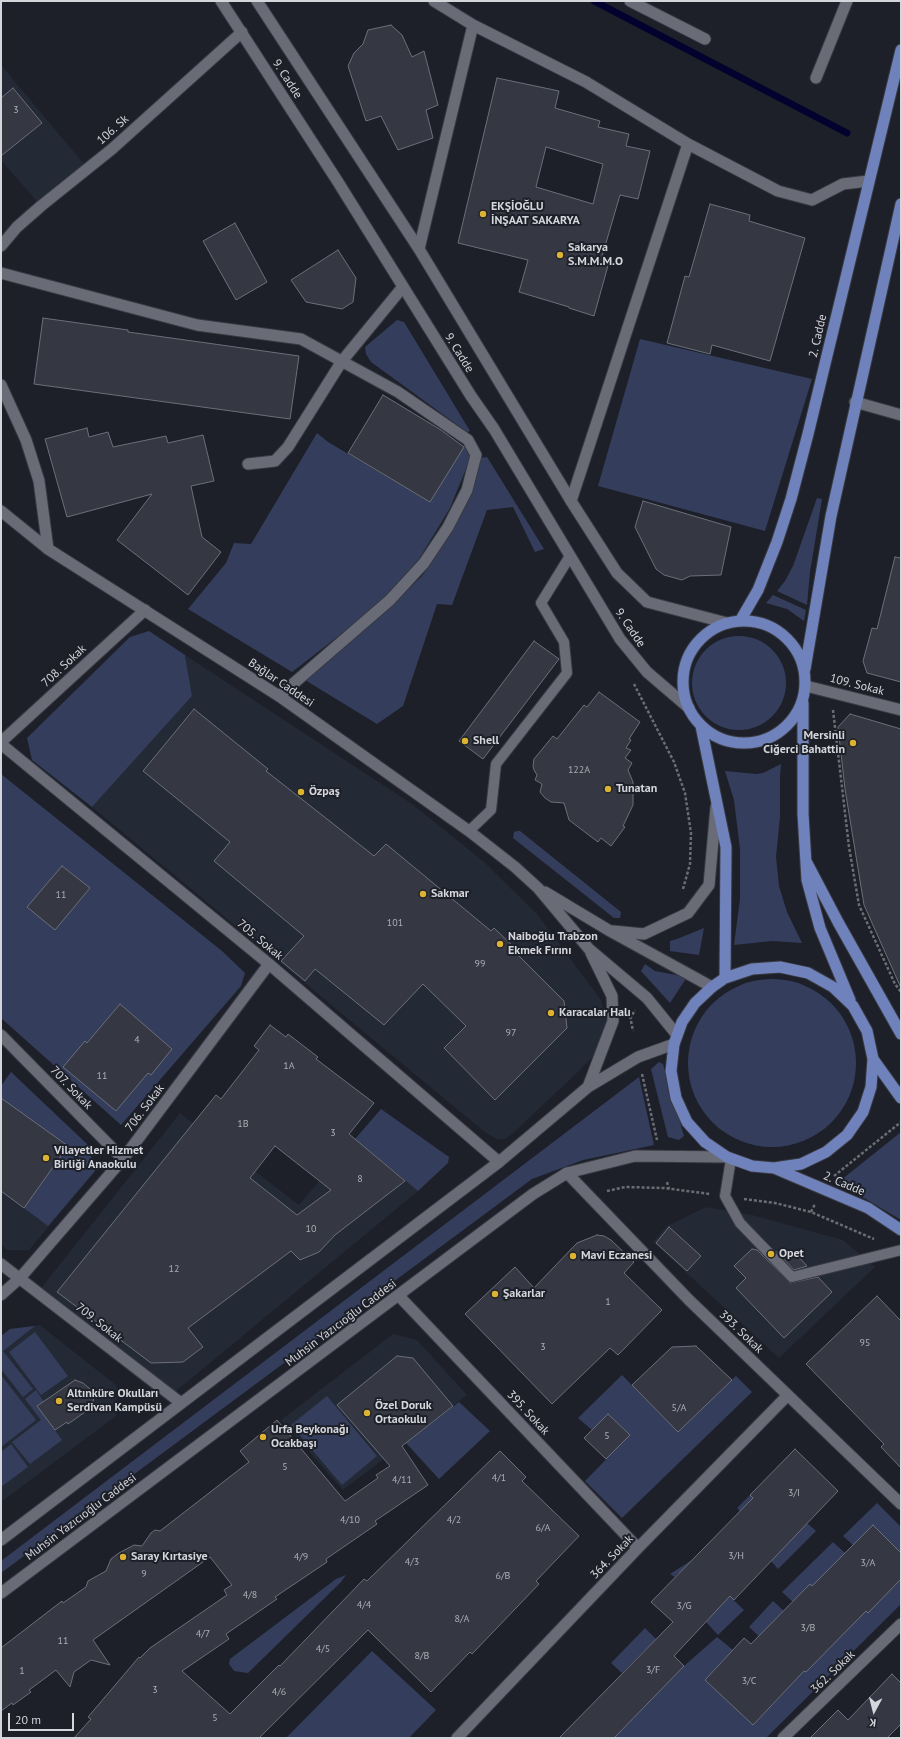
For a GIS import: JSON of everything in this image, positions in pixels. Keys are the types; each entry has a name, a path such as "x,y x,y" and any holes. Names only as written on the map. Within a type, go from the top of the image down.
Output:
{"main road":[{"name":"2. Cadde","path":"740,621 758,590 777,542 791,499 901,50"},
{"path":"853,1006 833,986 808,973 780,967 752,968 725,978 712,987 694,1003 682,1022 675,1040 671,1071 676,1098 687,1122 705,1142 729,1158 752,1166 774,1168 801,1164 826,1152 847,1135 863,1112 872,1087 873,1059 867,1032 853,1006 820,928 807,880 803,814 803,702 806,686 805,669 831,516 855,402 901,204"},
{"path":"803,702 793,720 777,734 758,742 738,743 718,738 701,726 688,708 683,688 685,667 693,648 708,632 727,623 740,621 758,622 774,628 788,639 799,652 805,669"},
{"path":"701,726 726,847 725,978"},
{"path":"806,859 838,922 901,1034"},
{"path":"873,1059 901,1098"},
{"name":"2. Cadde","path":"774,1168 868,1208 901,1230"}],"street":[{"name":"9. Cadde","path":"221,1 338,182 402,288 471,396 494,428 620,639 647,672 688,708"},
{"name":"9. Cadde","path":"257,1 419,249 570,501 617,573 647,602 727,623"},
{"path":"434,1 473,26 586,82 688,144 778,191 812,200 843,184 868,182"},
{"path":"630,1 705,39"},
{"path":"816,78 847,1"},
{"path":"419,249 473,26"},
{"name":"106. Sk","path":"1,246 17,227 112,149 242,32"},
{"path":"570,501 688,144"},
{"path":"1,274 197,325 301,339 398,392 468,440 476,455 467,490 448,527 424,563 390,600 279,696"},
{"path":"248,464 275,462 288,447 342,361 402,288"},
{"path":"1,385 26,440 40,481 48,549"},
{"path":"855,402 901,415"},
{"name":"Bağlar Caddesi","path":"1,511 48,549 279,696 469,831 515,867 538,888"},
{"name":"708. Sokak","path":"1,743 145,610"},
{"name":"109. Sokak","path":"806,686 901,710"},
{"name":"705. Sokak","path":"1,743 269,964 499,1162"},
{"path":"610,931 644,934 688,913 709,885 716,804"},
{"path":"538,888 610,931 712,987"},
{"path":"1,1540 499,1162 588,1088 638,1057 675,1040 647,998 589,948 538,888"},
{"path":"588,1088 613,1021 612,996 589,948"},
{"name":"706. Sokak","path":"1,1295 20,1278 123,1159 269,964"},
{"name":"707. Sokak","path":"1,1035 123,1159"},
{"name":"Muhsin Yazıcıoğlu Caddesi","path":"1,1593 399,1296 532,1194 568,1174 635,1156 729,1158"},
{"name":"393. Sokak","path":"568,1174 689,1300 787,1396 901,1504"},
{"name":"709. Sokak","path":"1,1264 181,1403"},
{"name":"395. Sokak","path":"399,1296 638,1548"},
{"name":"364. Sokak","path":"457,1738 638,1548 787,1396"},
{"name":"362. Sokak","path":"783,1738 901,1624"}],"lane":[{"path":"469,831 491,810 496,764 567,673 564,642 541,603 570,556"},
{"path":"729,1158 725,1196 740,1223 792,1277 901,1250"}],"path":[{"path":"634,684 674,762 685,793 691,833 690,864 686,884 681,893"},
{"path":"832,692 849,847 859,905 895,984 901,992"},
{"path":"630,1019 635,1010"},
{"path":"641,1071 658,1144"},
{"path":"829,1180 901,1122"},
{"path":"667,1182 669,1189"},
{"path":"592,1200 605,1191 625,1187 669,1189 699,1193"},
{"path":"739,1198 775,1203 811,1212 873,1238"},
{"path":"811,1212 815,1204"}],"shaded area":[{"path":"1,65 88,169 41,206 1,160"},
{"path":"397,320 404,322 470,431 467,432 371,362 366,354 365,347"},
{"path":"640,339 812,379 765,531 598,486"},
{"path":"317,433 328,442 430,502 465,444 470,459 450,508 419,559 392,590 358,621 292,672 188,609 226,563 234,543 251,544"},
{"path":"487,457 544,549 535,552 513,507 487,510 452,605 437,604 403,706 377,724 305,680 392,605 422,576 438,553 464,507 474,486 480,458"},
{"path":"817,498 822,499 810,572 807,605 777,591 785,581 793,566"},
{"path":"773,595 806,610 804,621 787,609 766,603"},
{"path":"149,631 185,655 192,696 92,807 32,760 27,738 130,637"},
{"path":"739,636 757,640 772,650 782,665 786,683 782,701 772,716 757,726 739,730 721,726 706,716 696,701 692,683 696,665 706,650 721,640"},
{"path":"185,655 412,804 483,861 537,914 601,1000 607,1023 597,1052 579,1071 505,1139 497,1139 486,1133 92,807 192,696"},
{"path":"781,764 780,817 776,857 779,886 787,912 802,943 772,941 734,945 740,899 740,849 734,800 725,771 756,774 763,773"},
{"path":"1,774 222,951 245,973 241,986 121,1125 1,1018"},
{"path":"520,831 621,912 620,918 614,918 513,838 514,832"},
{"path":"704,928 699,955 670,951 670,941"},
{"path":"645,964 655,971 687,977 670,1003 641,971"},
{"path":"764,979 780,979 804,985 812,989 825,998 837,1010 850,1031 856,1055 856,1071 850,1095 842,1110 825,1128 804,1141 780,1147 764,1147 740,1141 725,1133 702,1110 694,1095 688,1071 688,1055 694,1031 702,1016 725,993 740,985"},
{"path":"659,1062 663,1064 684,1136 679,1140 668,1137 651,1069"},
{"name":"Vilayetler Hizmet Birliği Anaokulu","path":"11,1072 88,1145 95,1171 29,1250 7,1250 1,1245 1,1086"},
{"path":"11,1072 88,1145 95,1171 48,1226 24,1208 68,1146 3,1100 1,1102 1,1086"},
{"path":"639,1077 654,1145 583,1160 532,1179 1,1573 1,1561"},
{"path":"381,1109 449,1157 448,1163 418,1191 355,1139"},
{"path":"180,1113 299,1205 355,1139 418,1191 176,1391 42,1287"},
{"path":"901,1132 901,1220 866,1199 836,1184"},
{"path":"706,1207 752,1215 843,1240 875,1267 779,1358 653,1242 667,1226"},
{"name":"Altınküre Okulları Serdivan Kampüsü","path":"40,1325 117,1386 116,1416 1,1502 1,1336 10,1329"},
{"path":"35,1326 3,1351 33,1389 23,1397 1,1369 1,1336 10,1329"},
{"path":"35,1332 68,1376 41,1395 9,1352"},
{"name":"Özel Doruk Ortaokulu","path":"393,1334 417,1340 467,1395 343,1490 281,1420"},
{"path":"1,1375 36,1420 1,1447"},
{"path":"622,1375 678,1432 736,1376 752,1392 622,1518 585,1481 630,1435 608,1414 592,1430 578,1418"},
{"path":"36,1390 44,1402 38,1407 62,1440 30,1464 12,1442 41,1420 25,1399"},
{"path":"327,1396 377,1456 342,1485 291,1425"},
{"path":"459,1402 490,1431 439,1479 406,1443"},
{"path":"11,1444 28,1467 1,1487 1,1452"},
{"path":"750,1495 793,1537 807,1523 816,1531 778,1569 771,1561 780,1551 737,1508"},
{"path":"877,1503 901,1527 901,1604 766,1738 614,1738 684,1666 717,1637 733,1650 705,1680 753,1725 793,1683 790,1657 806,1672 850,1624 811,1585 793,1602 782,1592 833,1542 845,1553 853,1545 843,1536"},
{"path":"692,1560 744,1610 718,1635 706,1622 717,1609 678,1573 675,1577 670,1574"},
{"path":"346,1575 341,1582 248,1673 234,1671 229,1664 230,1659 336,1579"},
{"path":"773,1601 784,1611 764,1641 749,1627"},
{"path":"645,1628 656,1639 622,1673 611,1663"},
{"path":"372,1651 436,1710 409,1738 286,1738"}],"building":[{"path":"391,25 402,35 412,57 424,51 438,105 426,110 433,138 398,150 381,116 366,121 348,66 354,53 363,44 368,30"},
{"path":"497,78 559,91 555,108 600,121 598,127 629,134 626,146 650,151 638,199 620,195 601,260 609,262 594,316 519,292 528,260 458,243","holes":["546,147 603,164 593,204 536,187"]},
{"path":"13,88 42,123 1,156 1,98"},
{"path":"710,204 750,215 749,221 805,238 770,361 712,345 710,354 667,343 685,276 689,277"},
{"path":"235,223 267,282 236,300 203,241"},
{"path":"338,250 356,278 353,302 342,309 306,302 291,280"},
{"path":"43,318 128,330 128,332 299,356 290,419 34,384"},
{"path":"383,395 441,430 464,447 430,502 348,453"},
{"path":"87,428 89,437 108,432 113,447 166,436 168,443 203,435 214,481 191,486 202,537 221,552 188,595 117,540 152,494 67,517 45,439"},
{"path":"643,501 731,527 721,575 690,576 682,580 664,575 656,569 635,527"},
{"path":"895,557 901,558 901,682 867,673 863,661 872,628 877,629"},
{"path":"534,641 559,659 483,759 459,741"},
{"path":"599,692 640,722 629,739 631,740 626,748 631,750 625,758 632,763 628,770 633,782 633,805 623,826 625,827 611,846 601,838 598,842 569,820 564,803 551,802 545,798 540,792 542,784 535,780 537,775 533,766 534,759 553,736 557,739 584,705 587,707"},
{"path":"194,709 268,769 266,771 374,856 386,844 491,931 494,928 517,950 515,952 564,1001 567,1028 495,1100 444,1048 466,1026 423,984 384,1025 315,969 305,981 281,961 304,936 214,861 230,842 143,771"},
{"path":"850,714 901,729 901,988 864,905 845,789 838,727"},
{"path":"62,866 90,888 55,930 27,907"},
{"path":"120,1004 172,1049 151,1075 148,1073 116,1111 63,1067 85,1041 87,1043"},
{"path":"270,1025 286,1037 288,1034 318,1057 316,1059 374,1103 349,1134 405,1181 335,1235 319,1252 300,1260 291,1251 188,1328 203,1347 183,1362 151,1363 57,1292 216,1095 221,1099 259,1050 254,1046","holes":["275,1146 331,1190 297,1215 250,1178"]},
{"path":"1,1098 68,1146 24,1208 1,1191"},
{"path":"669,1227 701,1256 687,1271 656,1243"},
{"path":"597,1235 604,1236 611,1240 634,1262 624,1273 662,1310 618,1355 610,1348 552,1404 465,1314 515,1267 534,1288 577,1243"},
{"path":"752,1249 757,1250 790,1283 818,1277 832,1292 784,1338 736,1288 746,1278 734,1266"},
{"path":"777,1252 796,1254 807,1266 794,1270"},
{"path":"877,1296 901,1321 901,1468 881,1447 884,1444 806,1364"},
{"path":"696,1346 732,1380 678,1432 632,1385 672,1347"},
{"path":"397,1356 413,1358 453,1406 402,1446 428,1485 375,1521 377,1524 326,1559 327,1562 275,1597 277,1599 226,1634 229,1639 182,1671 230,1714 279,1665 280,1666 364,1579 367,1581 500,1451 526,1477 522,1481 579,1536 536,1581 539,1584 472,1654 470,1652 431,1692 368,1630 259,1738 74,1738 91,1719 88,1717 139,1657 140,1658 150,1648 227,1595 224,1590 232,1585 210,1557 93,1640 110,1665 91,1660 74,1672 70,1687 56,1670 29,1690 31,1692 13,1705 12,1703 1,1711 1,1648 62,1601 63,1603 86,1587 88,1581 106,1571 111,1559 119,1553 134,1545 142,1546 151,1533 155,1530 160,1531 249,1462 240,1451 277,1420 345,1501 378,1478 376,1475 390,1466 337,1405"},
{"path":"75,1380 83,1383 90,1389 94,1397 92,1407 68,1424 67,1422 55,1430 37,1406"},
{"path":"608,1414 630,1435 606,1459 584,1438"},
{"path":"795,1449 838,1491 734,1600 730,1596 674,1656 684,1666 614,1738 559,1738 673,1622 651,1602 753,1498 750,1495"},
{"path":"873,1525 901,1553 901,1579 868,1613 866,1611 806,1672 804,1671 753,1725 705,1680 744,1638 751,1644 810,1584 812,1586"},
{"path":"892,1674 901,1683 901,1724 887,1738 810,1738 838,1710 848,1720"}],"waterway":[{"path":"594,1 847,133"}],"place":[{"name":"EKŞİOĞLU İNŞAAT SAKARYA","path":"483,214"},
{"name":"Sakarya S.M.M.M.O","path":"560,255"},
{"name":"Shell","path":"465,741"},
{"name":"Mersinli Ciğerci Bahattin","path":"853,743"},
{"name":"Tunatan","path":"608,789"},
{"name":"Özpaş","path":"301,792"},
{"name":"Sakmar","path":"423,894"},
{"name":"Naiboğlu Trabzon Ekmek Fırını","path":"500,944"},
{"name":"Karacalar Halı","path":"551,1013"},
{"name":"Vilayetler Hizmet Birliği Anaokulu","path":"46,1158"},
{"name":"Opet","path":"771,1254"},
{"name":"Mavi Eczanesi","path":"573,1256"},
{"name":"Şakarlar","path":"495,1294"},
{"name":"Altınküre Okulları Serdivan Kampüsü","path":"59,1401"},
{"name":"Özel Doruk Ortaokulu","path":"367,1413"},
{"name":"Urfa Beykonağı Ocakbaşı","path":"263,1437"},
{"name":"Saray Kırtasiye","path":"123,1557"}]}
